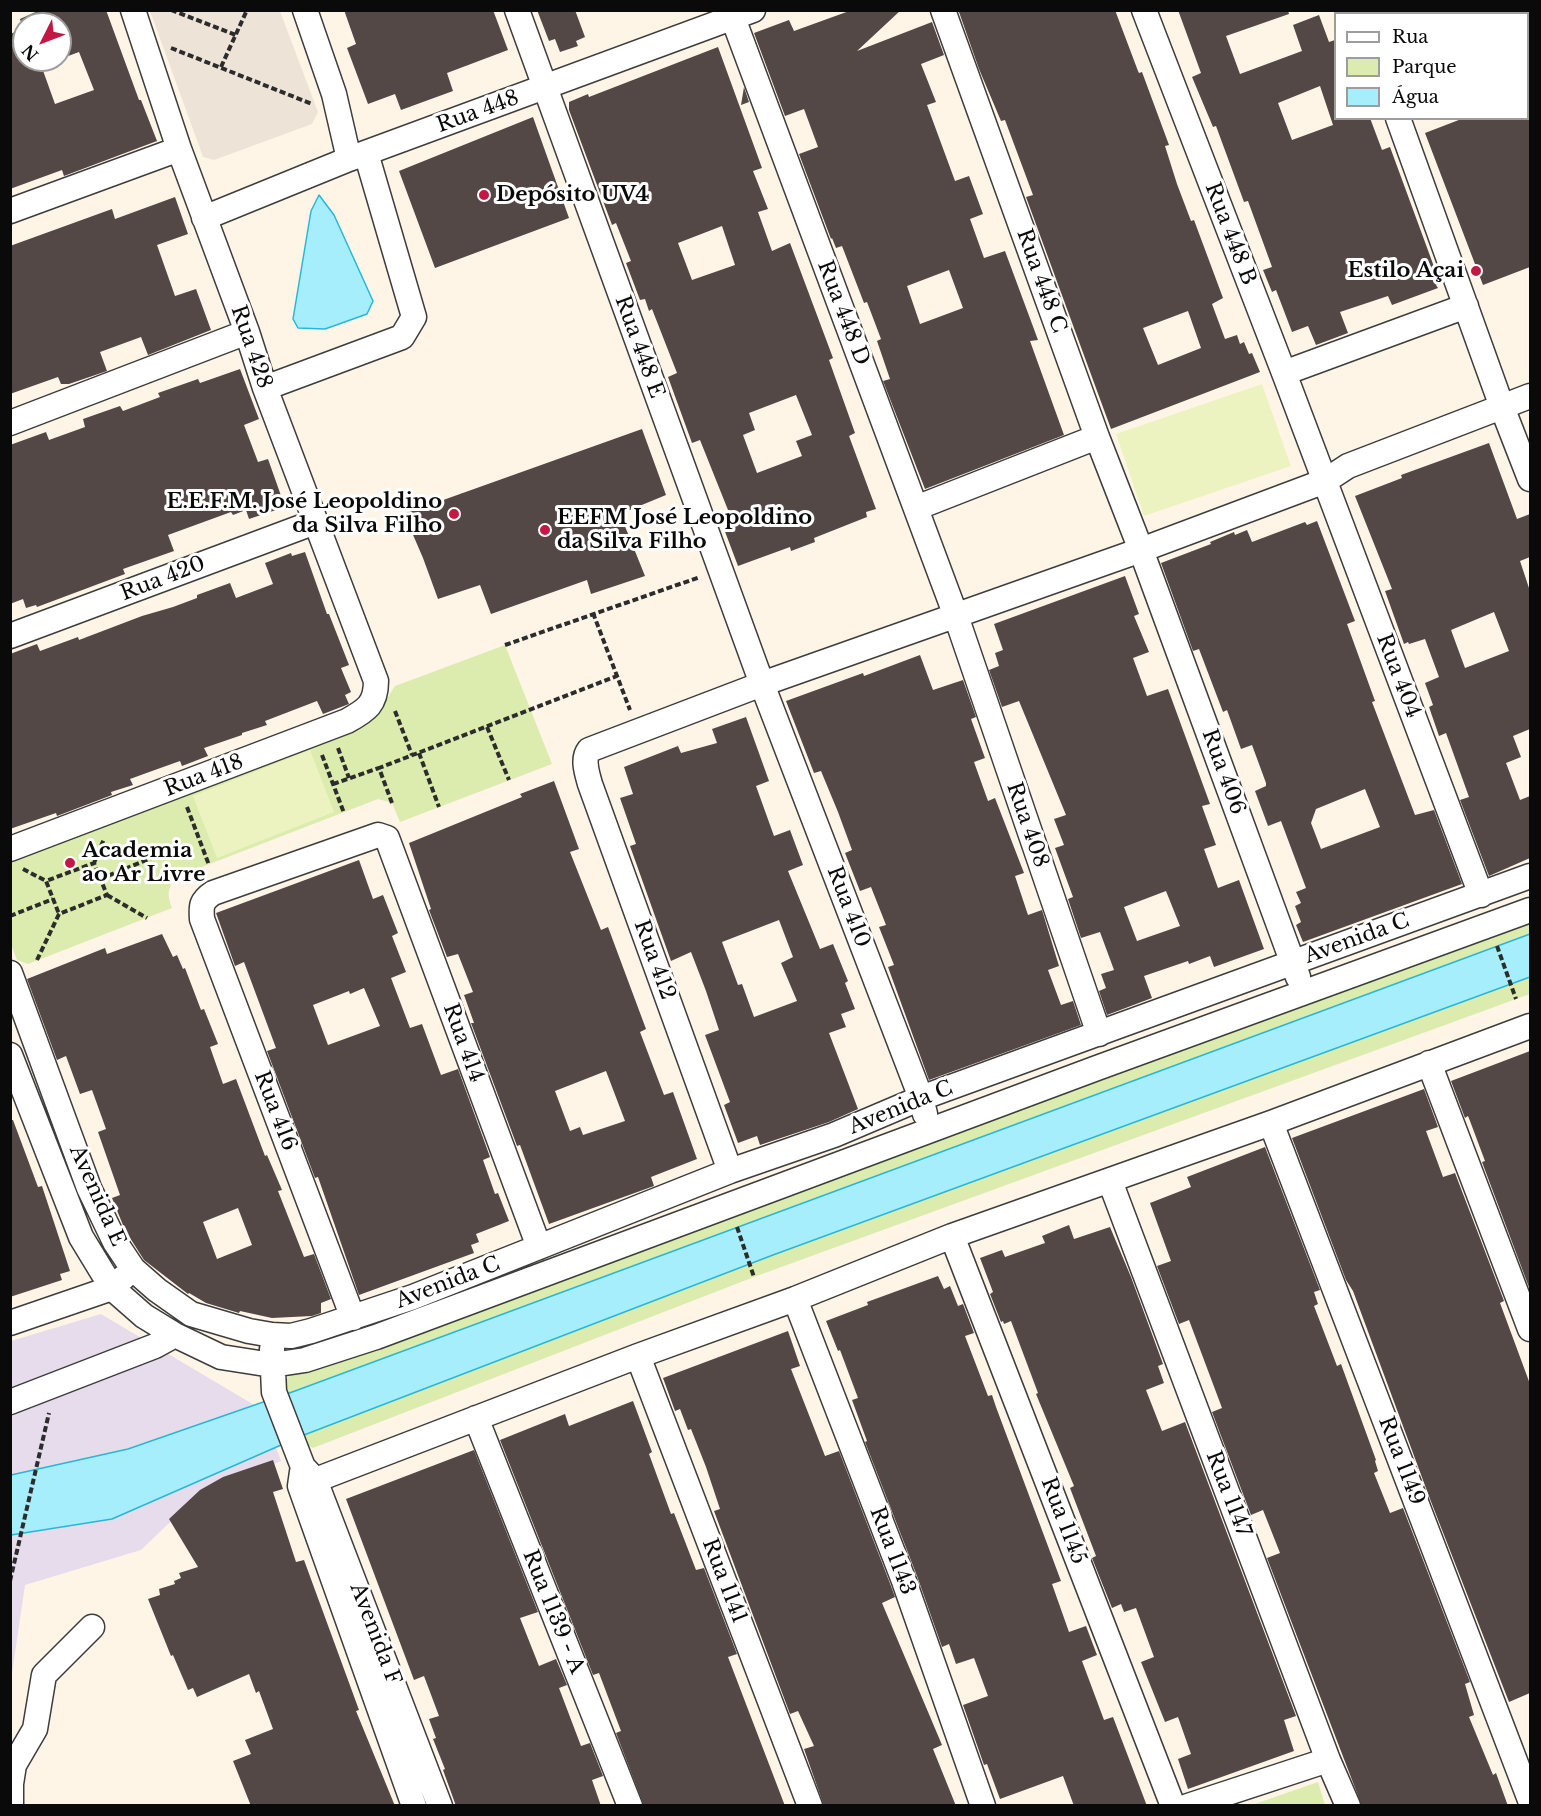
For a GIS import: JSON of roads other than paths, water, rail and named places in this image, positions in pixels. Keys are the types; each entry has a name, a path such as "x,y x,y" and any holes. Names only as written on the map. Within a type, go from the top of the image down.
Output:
{"street":[{"name":"Rua 428","path":"133,10 179,149 247,332 265,388 376,681"},
{"path":"265,388 402,337 414,317 305,10"},
{"name":"Rua 448 E","path":"517,10 762,684"},
{"name":"Rua 448 C","path":"943,10 1097,437 1141,550"},
{"name":"Rua 448 B","path":"1144,10 1316,457"},
{"name":"Rua 448","path":"204,218 358,156 545,88 738,13"},
{"name":"Rua 448 D","path":"738,13 956,616"},
{"path":"1399,120 1530,479"},
{"path":"10,211 179,149"},
{"path":"1284,373 1466,306"},
{"path":"10,423 247,332"},
{"path":"762,684 1141,550 1325,481 1348,466 1530,396"},
{"path":"916,508 1097,437"},
{"name":"Rua 404","path":"1316,457 1481,894"},
{"name":"Rua 420","path":"10,636 315,522"},
{"name":"Rua 406","path":"1141,550 1304,993"},
{"name":"Rua 408","path":"956,616 1099,1034"},
{"name":"Rua 418","path":"15,858 347,721 359,714 376,695 376,681"},
{"name":"Rua 412","path":"730,1171 590,784 585,761 589,750 762,684"},
{"name":"Rua 410","path":"762,684 921,1098 929,1132"},
{"name":"Rua 416","path":"353,1318 202,919 202,903 213,893 378,835 387,838"},
{"name":"Rua 414","path":"387,838 539,1247"},
{"name":"Avenida C","path":"272,1335 301,1334 353,1318 730,1171 834,1135 921,1098 1530,876"},
{"name":"Avenida C","path":"272,1365 305,1360 376,1337 499,1289 1530,910"},
{"name":"Avenida E","path":"10,973 89,1188 115,1242 133,1269 190,1314 249,1331 272,1335"},
{"path":"272,1335 274,1392 305,1473 476,1418 795,1299 952,1236 1271,1123 1530,1026"},
{"name":"Avenida E","path":"10,1056 81,1237 112,1288 144,1316 175,1335 221,1357 272,1365"},
{"path":"1430,1063 1530,1329"},
{"name":"Rua 1149","path":"1271,1123 1530,1800"},
{"name":"Rua 1147","path":"1110,1181 1328,1760 1348,1806"},
{"name":"Rua 1145","path":"952,1236 1173,1806"},
{"path":"10,1323 112,1288 133,1269"},
{"name":"Rua 1143","path":"795,1299 904,1581 983,1806"},
{"path":"10,1402 155,1346 175,1335"},
{"name":"Rua 1141","path":"638,1356 810,1806"},
{"name":"Rua 1139 - A","path":"476,1418 630,1806"},
{"name":"Avenida F","path":"305,1473 414,1806"},
{"name":"Avenida F","path":"305,1473 440,1806"},
{"path":"11,1806 14,1765 35,1729 44,1675 92,1627"},
{"path":"1188,1806 1328,1760"}],"water":[{"path":"319,195 334,215 373,301 367,314 325,329 298,328 293,319 311,211"},
{"path":"1530,934 1530,977 773,1255 304,1435 112,1519 11,1535 11,1475 128,1449 295,1391"}],"place":[{"name":"Depósito UV4","path":"484,195"},
{"name":"Estilo Açai","path":"1476,271"},
{"name":"E.E.F.M. José Leopoldino da Silva Filho","path":"454,514"},
{"name":"EEFM José Leopoldino da Silva Filho","path":"545,530"},
{"name":"Academia ao Ar Livre","path":"70,863"}]}
